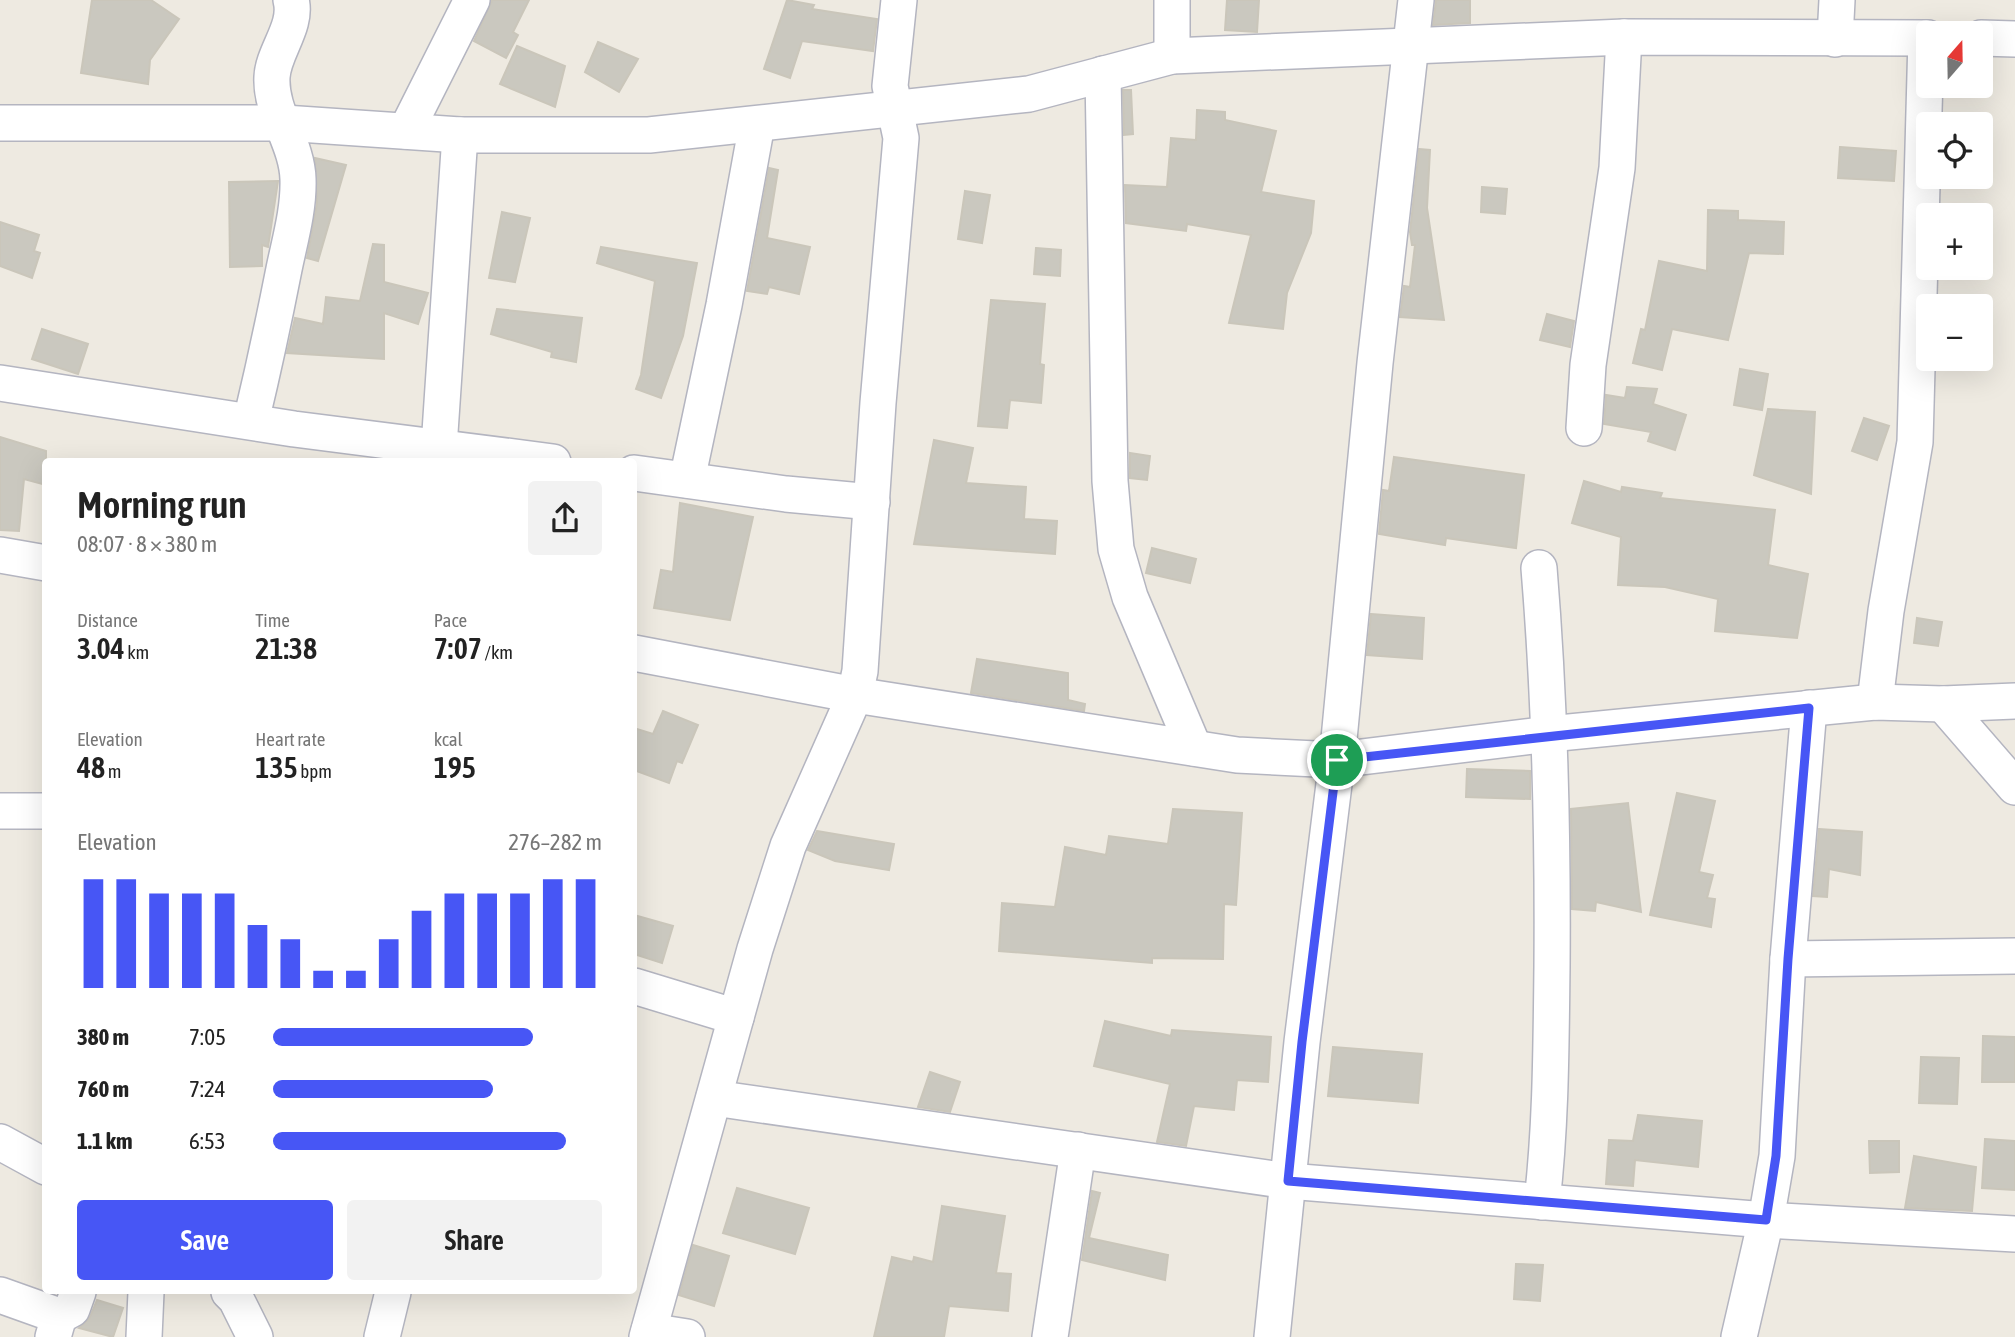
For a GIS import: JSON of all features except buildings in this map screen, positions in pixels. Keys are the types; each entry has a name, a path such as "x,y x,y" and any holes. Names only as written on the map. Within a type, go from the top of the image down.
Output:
{"street":[{"path":"251,421 294,221 298,179 284,123 274,101 271,75 286,35 293,6 291,0"},
{"path":"406,131 472,0"},
{"path":"687,1337 648,1334 736,1017 788,846 855,695 860,671 901,138 890,86 899,0"},
{"path":"1172,0 1172,56"},
{"path":"1272,1337 1302,1042 1337,760 1375,363 1413,46 1416,0"},
{"path":"1835,39 1838,0"},
{"path":"0,123 284,123 460,135 649,135 897,111 1030,94 1172,56 1624,37 1916,38"},
{"path":"1584,429 1588,365 1617,168 1624,37"},
{"path":"1993,38 2015,39"},
{"path":"1103,74 1110,481 1116,549 1130,597 1194,748"},
{"path":"1875,702 1886,611 1915,442 1925,98"},
{"path":"687,481 724,305 757,124"},
{"path":"439,455 460,135"},
{"path":"0,383 251,421 439,455 488,458"},
{"path":"637,473 872,502"},
{"path":"0,555 42,562"},
{"path":"1539,568 1549,734 1551,1010 1547,1149 1542,1202"},
{"path":"637,654 855,695 1237,755 1337,760 1549,734 1875,702 1943,704 2015,701"},
{"path":"1943,704 2015,787"},
{"path":"1739,1337 1766,1220 1776,1156 1788,959 1809,708"},
{"path":"0,811 42,811"},
{"path":"1788,959 2015,956"},
{"path":"637,987 736,1017"},
{"path":"714,1098 1288,1181 1766,1220 2015,1234"},
{"path":"0,1142 42,1165"},
{"path":"1051,1337 1078,1150"},
{"path":"144,1337 146,1294"},
{"path":"230,1294 255,1337"},
{"path":"382,1337 393,1294"},
{"path":"0,1296 63,1315"}],"route":[{"path":"1809,708 1788,959 1776,1156 1766,1220 1288,1181 1302,1042 1337,760 1549,734 1809,708"}]}
